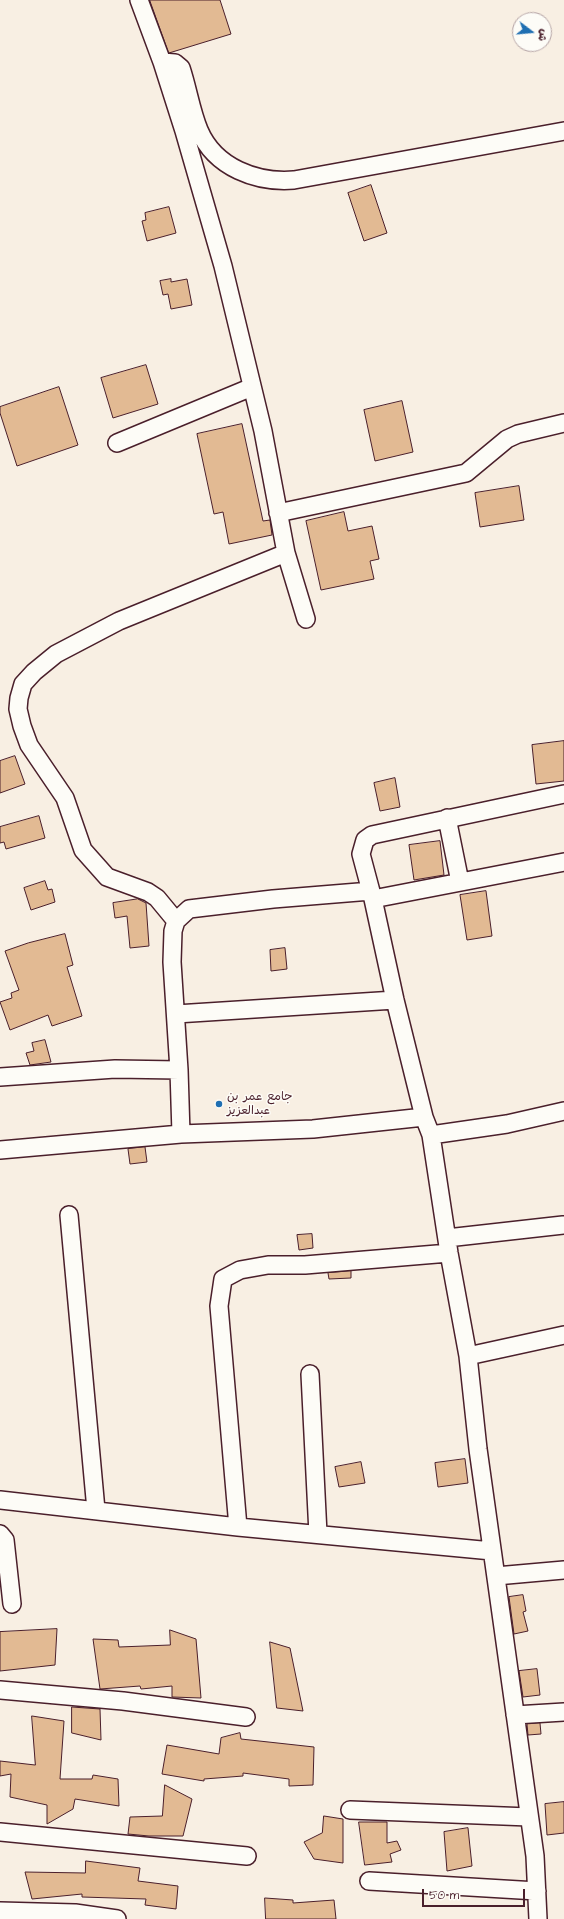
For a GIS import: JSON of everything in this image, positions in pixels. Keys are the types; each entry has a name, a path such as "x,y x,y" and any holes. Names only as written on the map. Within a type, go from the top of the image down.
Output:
{"street":[{"path":"139,0 162,62 223,266 274,485 286,553 306,619"},
{"path":"162,62 175,62 181,68 200,132 214,152 233,168 250,176 269,180 294,180 564,131"},
{"path":"117,443 252,387"},
{"path":"278,513 466,473 507,439 518,434 564,423"},
{"path":"176,921 158,898 148,892 107,877 83,850 65,798 30,745 22,726 18,709 23,684 34,672 56,654 120,621 286,553"},
{"path":"538,1919 535,1856 478,1449 468,1356 448,1246 431,1135 424,1117 394,1000 372,895 361,854 365,840 372,835 564,794"},
{"path":"447,818 460,882"},
{"path":"180,1134 179,1070 172,931 176,921 189,909 372,895 460,882 564,862"},
{"path":"176,1014 394,1000"},
{"path":"0,1077 115,1069 179,1070"},
{"path":"431,1135 507,1124 564,1111"},
{"path":"0,1150 180,1134 313,1129 424,1117"},
{"path":"69,1214 96,1510"},
{"path":"238,1527 219,1306 224,1279 240,1270 268,1264 305,1265 448,1246 563,1225"},
{"path":"468,1356 564,1335"},
{"path":"310,1374 318,1534"},
{"path":"0,1500 238,1527 492,1551"},
{"path":"0,1534 5,1540 12,1604"},
{"path":"496,1576 564,1570"},
{"path":"0,1690 123,1701 246,1716"},
{"path":"515,1715 564,1712"},
{"path":"350,1810 529,1817"},
{"path":"0,1832 248,1856"},
{"path":"369,1881 537,1891"},
{"path":"0,1911 75,1913 115,1919"}],"building":[{"path":"150,0 220,0 231,34 169,53"},
{"path":"371,185 387,233 364,241 348,193"},
{"path":"169,207 176,233 147,241 142,221 146,220 145,213"},
{"path":"171,279 171,282 187,279 192,305 171,309 168,294 163,295 160,281"},
{"path":"146,365 158,404 113,418 101,378"},
{"path":"59,387 78,445 17,466 0,413 0,407"},
{"path":"402,401 413,452 375,461 364,410"},
{"path":"242,424 263,521 270,520 272,535 229,544 223,512 214,514 197,434"},
{"path":"519,486 524,520 480,527 475,493"},
{"path":"344,512 348,531 372,526 379,559 370,561 374,579 321,590 306,521"},
{"path":"564,741 564,781 536,784 532,745"},
{"path":"15,756 25,784 0,793 0,761"},
{"path":"395,778 400,807 380,811 374,783"},
{"path":"39,816 45,838 6,849 4,842 0,843 0,827"},
{"path":"440,841 444,875 414,880 409,845"},
{"path":"45,881 48,890 52,889 55,902 31,910 24,888"},
{"path":"486,891 492,936 467,940 460,895"},
{"path":"138,899 146,903 149,946 130,948 127,916 115,918 113,903"},
{"path":"65,934 73,965 67,967 82,1016 52,1026 48,1015 10,1030 0,1002 12,998 11,993 19,990 5,951 28,943"},
{"path":"285,948 287,969 271,971 270,950"},
{"path":"45,1040 51,1062 30,1065 26,1053 34,1051 32,1043"},
{"path":"145,1147 147,1162 130,1164 128,1149"},
{"path":"312,1234 313,1248 299,1250 297,1235"},
{"path":"351,1271 351,1278 329,1279 328,1273"},
{"path":"465,1459 468,1483 438,1487 435,1463"},
{"path":"361,1462 365,1483 339,1487 335,1467"},
{"path":"523,1595 526,1611 523,1612 528,1631 514,1634 509,1597"},
{"path":"57,1629 55,1665 0,1671 0,1632"},
{"path":"170,1630 196,1639 201,1698 172,1697 172,1686 141,1689 140,1686 100,1689 93,1639 118,1640 119,1647 170,1645"},
{"path":"270,1642 290,1648 303,1711 277,1708"},
{"path":"537,1669 540,1695 523,1697 519,1671"},
{"path":"72,1707 100,1709 101,1740 72,1733"},
{"path":"32,1716 64,1721 60,1779 92,1779 93,1775 118,1779 119,1806 75,1799 73,1809 47,1824 47,1805 10,1797 11,1774 0,1776 0,1761 35,1765"},
{"path":"540,1723 541,1734 528,1735 527,1724"},
{"path":"240,1733 241,1739 314,1747 313,1785 289,1786 289,1779 243,1773 243,1776 204,1779 204,1781 162,1774 167,1745 219,1754 221,1738"},
{"path":"165,1785 192,1799 183,1836 149,1836 128,1834 130,1817 162,1816"},
{"path":"564,1802 564,1833 547,1835 545,1804"},
{"path":"324,1816 343,1819 343,1863 314,1859 304,1842 322,1833"},
{"path":"359,1822 387,1822 387,1843 397,1841 401,1850 390,1854 392,1862 365,1865"},
{"path":"468,1828 472,1866 447,1871 444,1832"},
{"path":"86,1861 140,1868 138,1881 178,1886 176,1909 145,1905 146,1899 82,1897 82,1894 32,1899 25,1872 85,1873"},
{"path":"265,1898 293,1900 293,1903 334,1900 336,1919 266,1919"}],"place":[{"name":"جامع عمر بن عبدالعزيز","path":"219,1104"}]}
